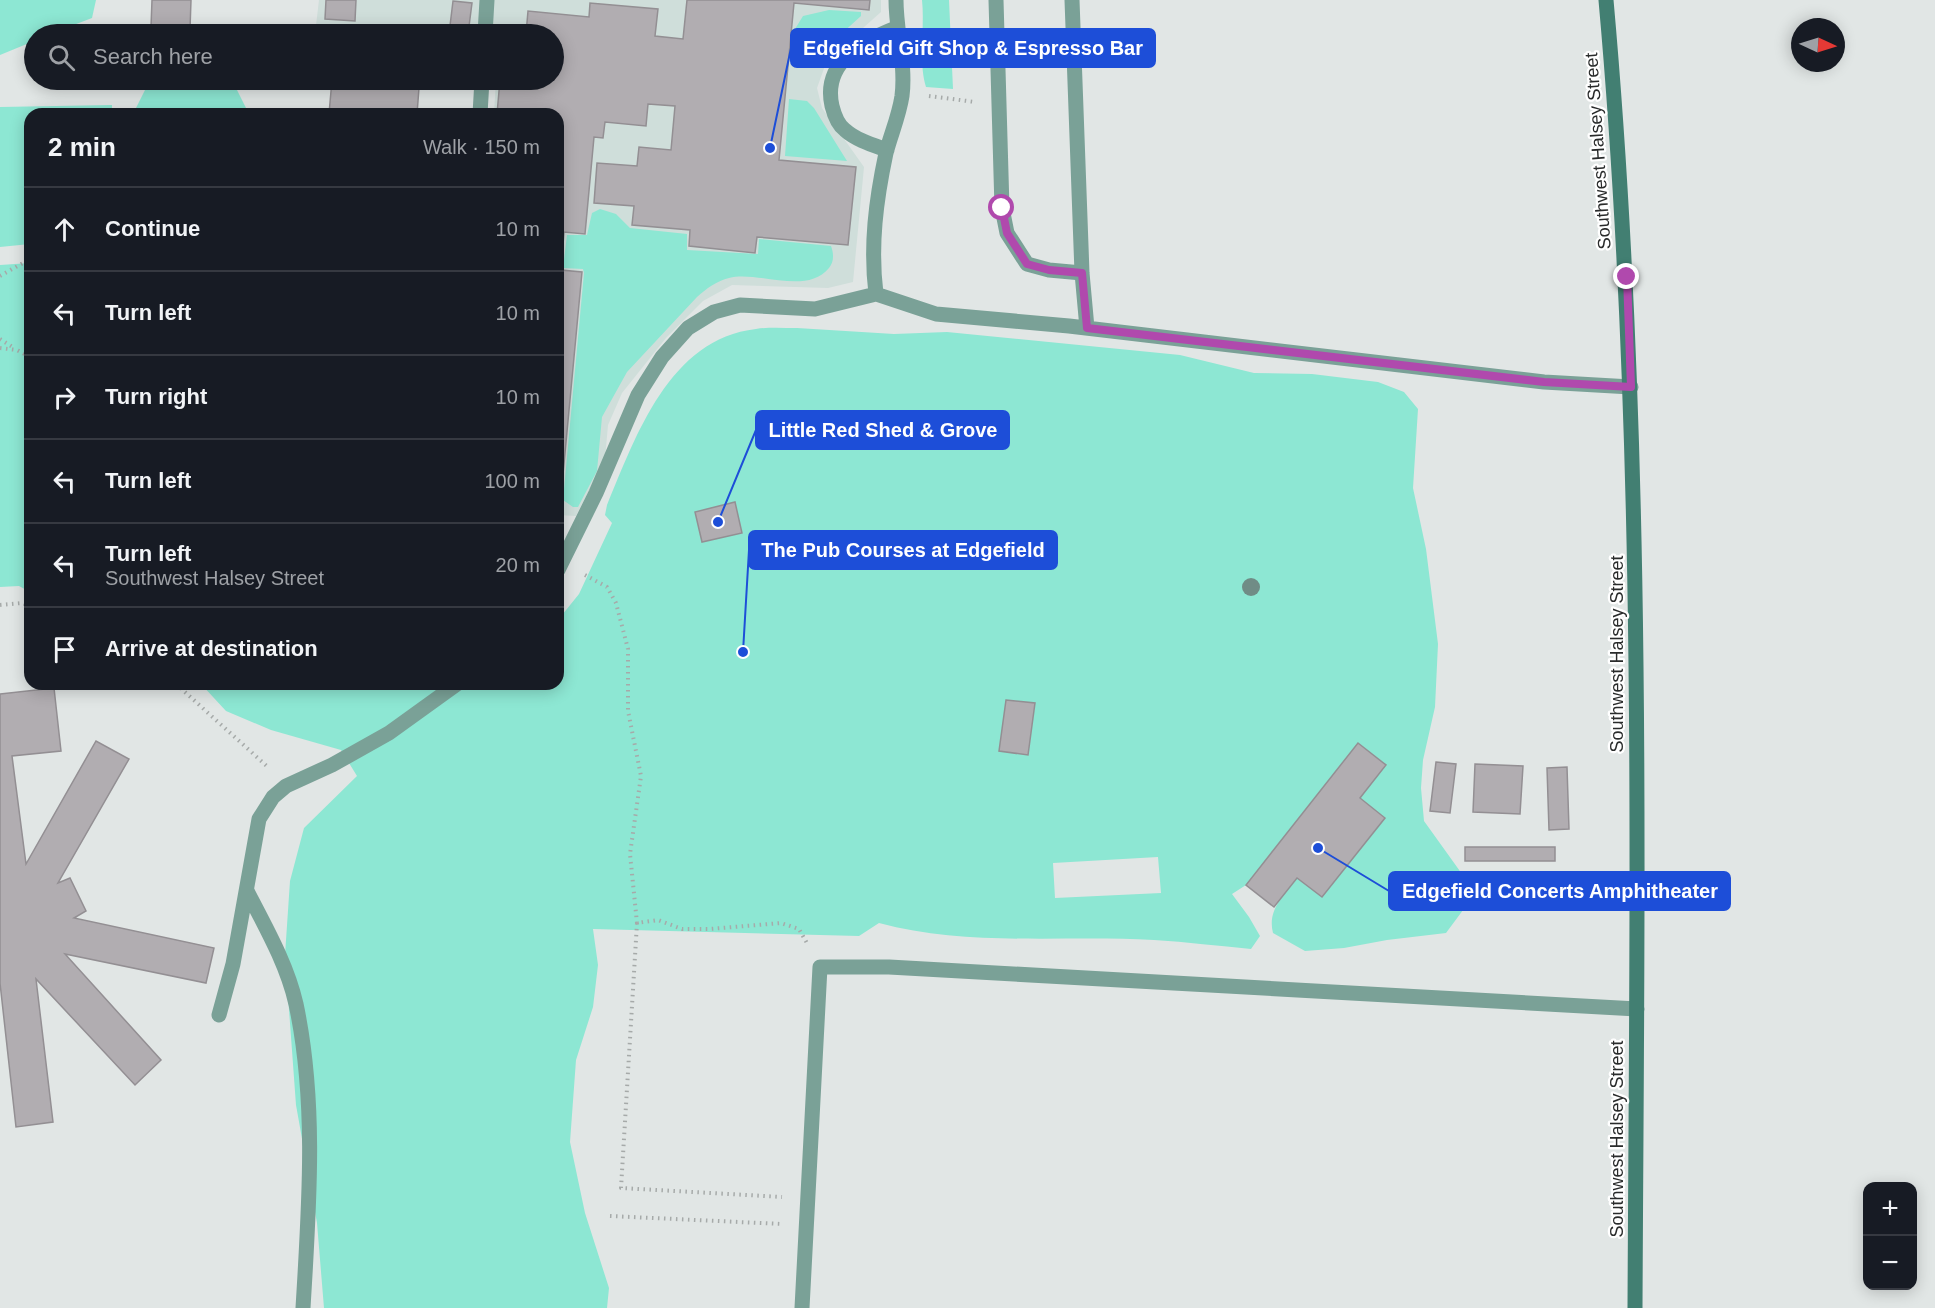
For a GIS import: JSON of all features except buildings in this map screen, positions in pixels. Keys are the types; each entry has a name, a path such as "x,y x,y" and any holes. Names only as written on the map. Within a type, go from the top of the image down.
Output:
{"street":[{"name":"Southwest Halsey Street","path":"1606,0 1620,158 1631,387 1637,688 1635,1308"}],"lane":[{"path":"486,24 488,0"},
{"path":"876,294 872,257 877,197 902,93 903,63 896,28 896,0"},
{"path":"996,0 1002,208 1007,233 1027,264 1049,270 1082,273"},
{"path":"1072,0 1082,273 1087,328"},
{"path":"887,150 843,130 835,116 830,95 834,75 847,55 867,40 896,28"},
{"path":"480,108 481,90"},
{"path":"564,558 596,493 638,395 662,357 688,328 714,312 740,305 815,309 876,294 936,315 1087,328 1544,382 1631,387"},
{"path":"219,1014 233,964 259,819 273,797 286,786 333,765 389,733 449,690"},
{"path":"247,891 272,938 296,1002 309,1091 303,1308"},
{"path":"802,1308 820,967 888,967 1636,1009"}],"path":[{"path":"791,60 820,62"},
{"path":"926,96 999,105"},
{"path":"0,276 24,262"},
{"path":"0,339 24,354"},
{"path":"0,348 16,350"},
{"path":"564,568 608,587 616,603 628,650 628,711 641,776 630,854 637,922 621,1188 789,1197"},
{"path":"0,605 24,604"},
{"path":"182,690 286,786"},
{"path":"637,922 658,920 682,929 781,923 799,929 820,967"},
{"path":"610,1216 807,1224"}],"shaded area":[{"path":"319,0 881,0 881,12 827,60 817,88 822,108 864,167 853,282 828,288 732,285 703,301 666,338 622,393 608,425 605,459 576,516 564,515 564,108 494,108 495,90 564,90 564,24 316,24"}],"green space":[{"path":"0,0 96,0 92,18 76,24 24,24 24,45 0,55"},
{"path":"922,0 949,0 953,89 926,87 922,67"},
{"path":"829,10 861,12 861,16 818,55 798,62 794,60 795,29 803,16"},
{"path":"145,90 237,90 246,108 136,108"},
{"path":"789,99 807,101 814,108 847,161 785,156"},
{"path":"112,105 112,108 24,108 24,245 0,247 0,107"},
{"path":"600,209 616,214 630,228 687,234 687,250 758,254 759,239 831,246 833,258 829,268 819,276 808,280 740,276 720,281 697,297 627,372 602,417 597,471 578,507 573,507 564,501 564,489 584,273 583,269 564,268 564,260 567,235 587,235 592,213"},
{"path":"24,263 24,589 19,586 0,587 0,265"},
{"path":"756,329 894,334 947,332 1180,355 1254,373 1312,374 1378,382 1404,392 1418,409 1413,488 1426,549 1438,644 1435,707 1423,760 1421,788 1424,821 1462,874 1469,902 1446,933 1344,948 1305,951 1273,933 1272,917 1278,903 1297,878 1322,897 1385,818 1360,798 1386,765 1358,743 1246,885 1232,894 1260,936 1251,949 1154,940 982,938 947,935 879,923 859,936 593,929 598,965 593,1007 576,1060 570,1142 585,1213 609,1288 607,1308 324,1308 317,1223 296,1105 285,955 290,881 304,828 357,776 341,750 271,730 226,711 207,690 564,690 564,613 579,594 612,523 605,515 607,505 644,422 678,371 700,351 726,337","holes":["1006,700 1035,704 1028,755 999,751","1158,857 1161,893 1055,898 1053,863"]}],"place":[{"name":"Edgefield Gift Shop & Espresso Bar","path":"770,148"},
{"name":"Little Red Shed & Grove","path":"718,522"},
{"name":"The Pub Courses at Edgefield","path":"743,652"},
{"name":"Edgefield Concerts Amphitheater","path":"1318,848"}],"route":[{"path":"1002,208 1007,233 1027,264 1049,270 1082,273 1087,328 1544,382 1631,387 1627,277"}]}
